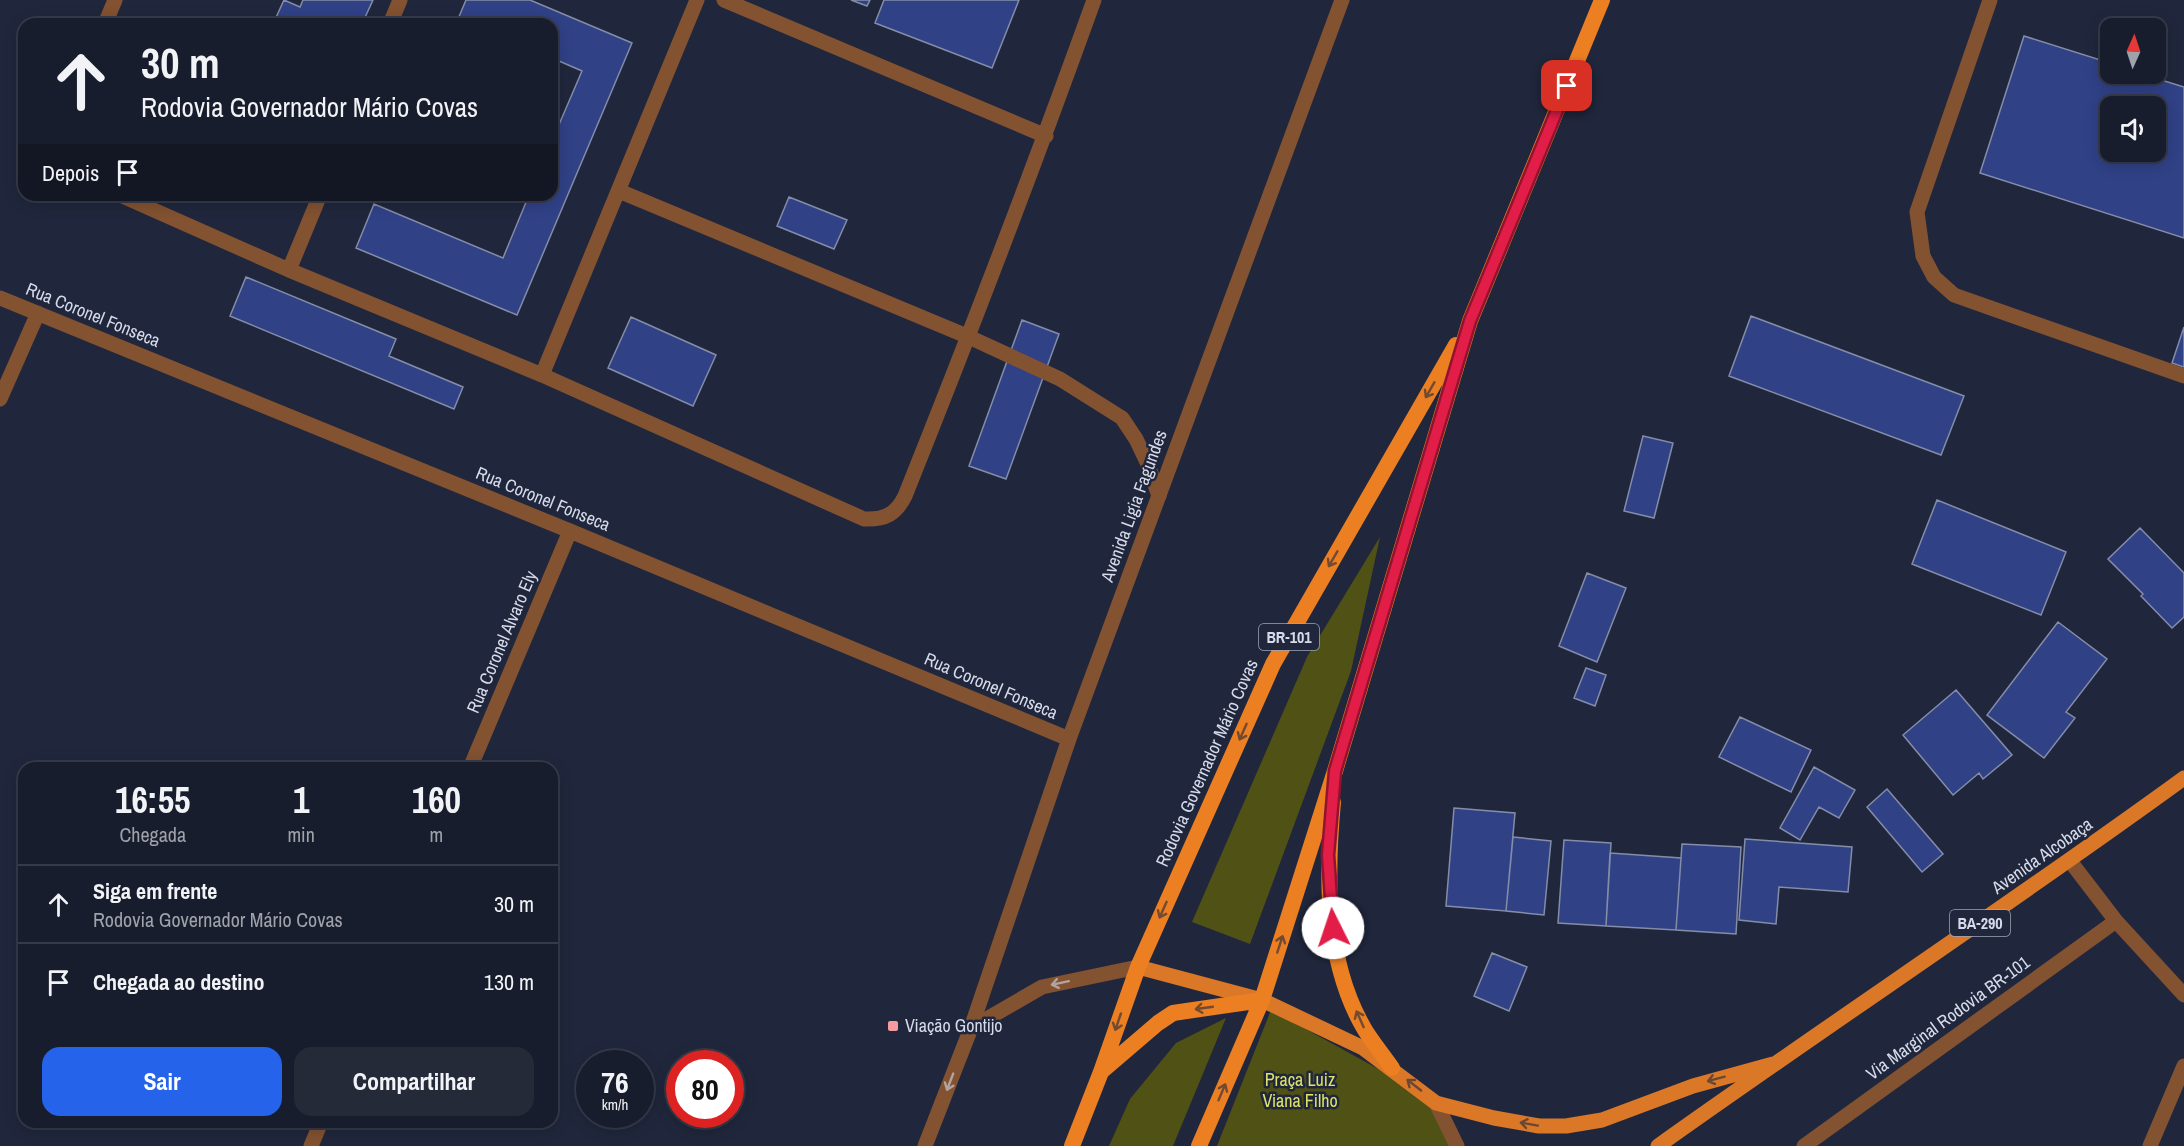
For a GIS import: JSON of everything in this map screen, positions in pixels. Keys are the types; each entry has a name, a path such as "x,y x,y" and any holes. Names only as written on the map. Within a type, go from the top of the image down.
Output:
{"highway":[{"name":"Rodovia Governador Mário Covas","path":"1199,1146 1262,1000 1335,771 1470,321 1602,0"},
{"name":"Rodovia Governador Mário Covas","path":"1072,1146 1101,1072 1137,967 1273,664 1470,321"},
{"path":"1335,771 1328,855 1334,944 1346,988 1364,1029 1392,1068"},
{"path":"1101,1072 1173,1013 1262,1000"}],"main road":[{"name":"Avenida Alcobaça","path":"1658,1146 1773,1064 2070,861 2184,778"},
{"path":"1137,967 1262,1000 1352,1043 1392,1068"},
{"name":"Avenida Alcobaça","path":"1392,1068 1436,1102 1494,1118 1539,1126 1577,1125 1602,1120 1693,1086 1773,1064"}],"street":[{"path":"108,18 115,0"},
{"path":"392,18 400,0"},
{"path":"542,375 697,0"},
{"path":"724,0 1046,136"},
{"path":"134,201 289,270 542,375 864,519 876,520 892,514 905,496 1046,136 1094,0"},
{"name":"Avenida Ligia Fagundes","path":"971,1028 1069,739 1342,0"},
{"path":"1990,0 1917,212 1923,256 1934,277 1954,295 2184,376"},
{"path":"619,191 969,337 1060,379 1122,418 1147,462 1159,496"},
{"path":"289,270 318,201"},
{"name":"Rua Coronel Fonseca","path":"0,298 570,531 1069,739"},
{"path":"0,399 38,313"},
{"name":"Rua Coronel Alvaro Ely","path":"473,762 570,531"},
{"path":"2070,861 2116,921 2184,995"},
{"name":"Via Marginal Rodovia BR-101","path":"1804,1146 2116,921"},
{"path":"925,1146 971,1028 1042,987 1137,967"},
{"path":"2151,1146 2184,1066"},
{"path":"1436,1102 1457,1146"},
{"path":"311,1146 318,1128"}],"green space":[{"path":"1380,537 1351,671 1250,944 1192,922 1307,657"},
{"name":"Praça Luiz Viana Filho","path":"1271,1010 1393,1077 1432,1108 1449,1146 1217,1146"},
{"name":"Praça Luiz Viana Filho","path":"1226,1018 1173,1146 1109,1146 1130,1099 1176,1043"}],"building":[{"path":"284,0 300,7 303,0 373,0 365,18 276,18"},
{"path":"466,0 530,0 632,43 517,315 356,248 374,204 503,258 527,201 558,201 558,127 582,71 558,61 558,18 458,18"},
{"path":"851,0 870,0 867,6"},
{"path":"884,0 1019,0 992,68 875,23"},
{"path":"2024,36 2100,60 2100,84 2166,84 2166,81 2184,87 2184,238 1980,173"},
{"path":"789,197 847,220 834,249 777,226"},
{"path":"246,277 396,339 389,356 463,387 454,409 230,316"},
{"path":"1751,316 1964,396 1941,455 1729,376"},
{"path":"631,317 716,355 693,406 608,368"},
{"path":"1022,320 1059,334 1006,479 969,466"},
{"path":"2184,327 2184,367 2172,363"},
{"path":"1643,436 1673,443 1654,518 1624,511"},
{"path":"1937,500 2066,552 2041,615 1912,564"},
{"path":"2140,528 2184,573 2184,617 2172,628 2141,596 2143,594 2108,559"},
{"path":"1587,573 1626,588 1597,662 1559,646"},
{"path":"2058,622 2107,659 2066,712 2075,718 2044,758 1987,715"},
{"path":"1586,668 1606,675 1595,706 1574,698"},
{"path":"1956,690 2012,755 1983,779 1979,773 1953,795 1903,735"},
{"path":"1740,717 1811,750 1791,792 1719,757"},
{"path":"1814,767 1855,790 1839,818 1819,807 1800,840 1780,828"},
{"path":"1887,789 1943,854 1922,872 1867,807"},
{"path":"1454,808 1515,813 1506,911 1446,906"},
{"path":"1513,837 1551,841 1544,915 1506,911"},
{"path":"1745,839 1852,847 1848,892 1779,887 1776,924 1739,920"},
{"path":"1564,840 1611,843 1606,926 1558,923"},
{"path":"1682,844 1741,847 1736,934 1676,930"},
{"path":"1610,853 1681,858 1676,930 1606,926"},
{"path":"1492,953 1527,967 1509,1011 1474,996"}],"place":[{"name":"Viação Gontijo","path":"893,1026"}],"route":[{"path":"1333,928 1328,855 1335,771 1470,321 1567,86"}]}
